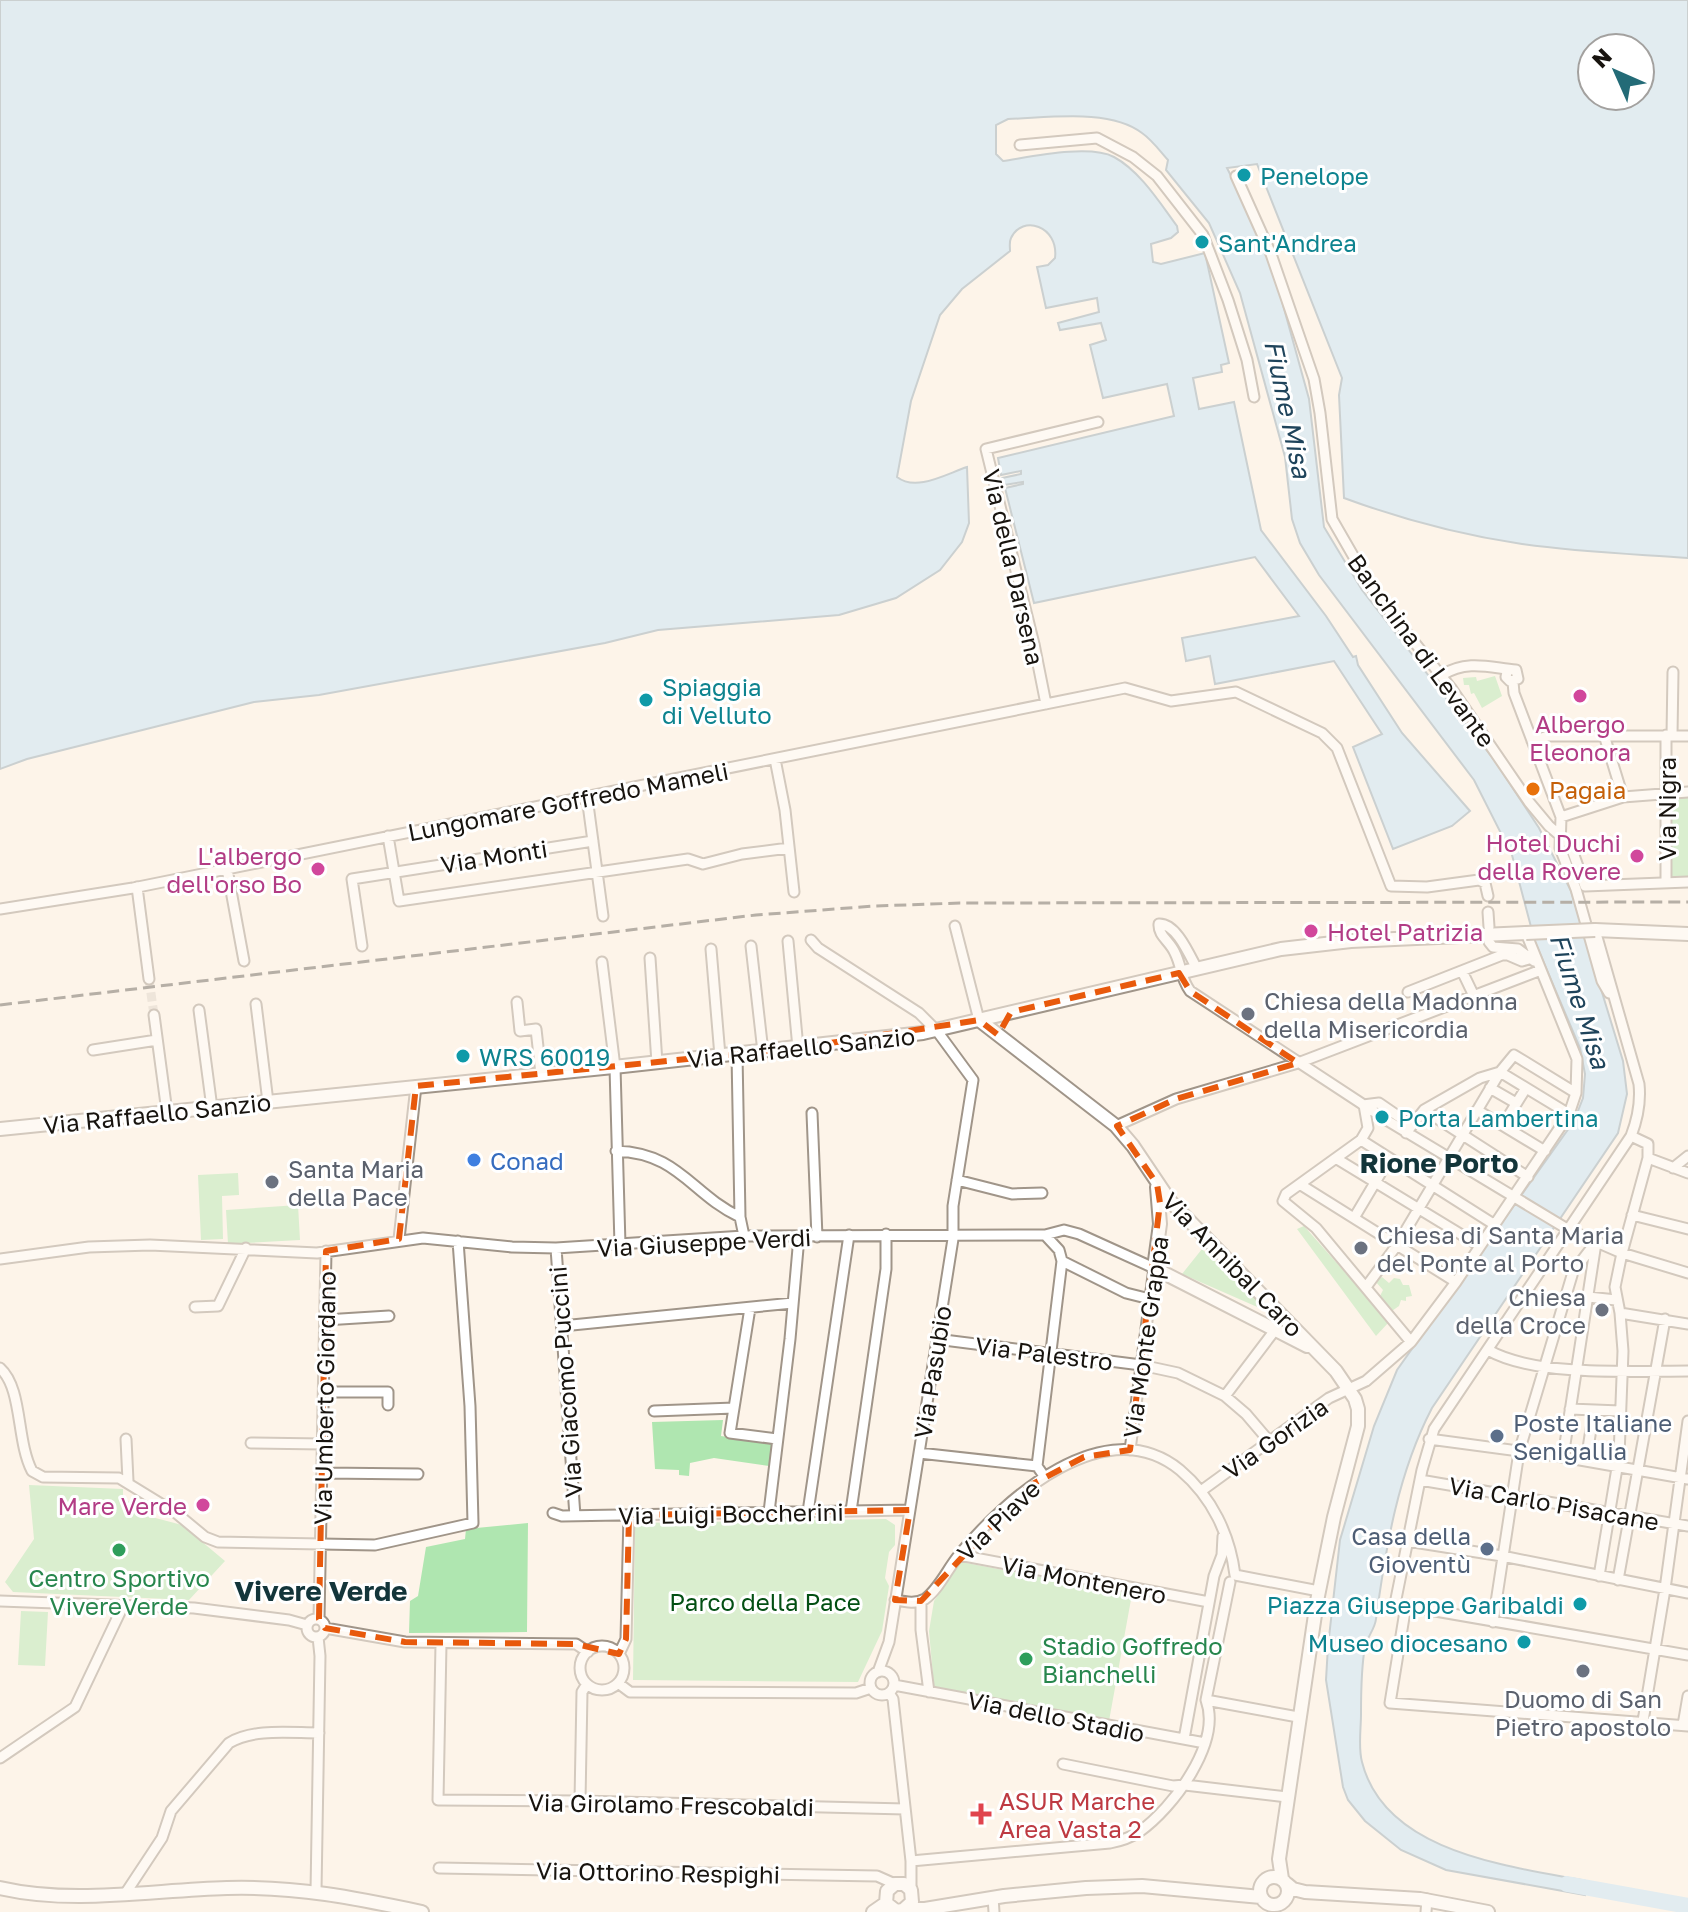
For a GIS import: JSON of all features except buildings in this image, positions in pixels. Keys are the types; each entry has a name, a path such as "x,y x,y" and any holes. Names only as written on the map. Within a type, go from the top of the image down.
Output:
{"street":[{"path":"1020,145 1097,138 1133,157 1157,176 1203,235 1238,330 1254,397"},
{"name":"Banchina di Levante","path":"1236,176 1271,254 1314,379 1332,519 1374,592 1442,675 1529,802 1560,834"},
{"name":"Via della Darsena","path":"1046,704 986,449 1098,422"},
{"path":"1442,675 1460,666 1491,666 1507,672 1507,678 1513,682 1514,693 1561,817 1560,848 1576,889 1602,981 1614,999"},
{"name":"Via Nigra","path":"1666,883 1665,792 1673,672"},
{"name":"Lungomare Goffredo Mameli","path":"0,909 137,887 1125,688 1171,701 1236,692 1322,733 1334,744 1391,886 1427,887 1479,880 1485,883 1488,896"},
{"path":"1604,735 1623,797"},
{"path":"1532,741 1548,736 1688,736"},
{"path":"775,759 783,793 794,892"},
{"path":"1561,817 1623,797 1688,792"},
{"path":"587,797 603,916"},
{"path":"1560,834 1570,844 1585,886 1688,882"},
{"path":"388,836 399,901 688,859 703,864 742,854 789,848"},
{"name":"Via Monti","path":"362,946 352,879 593,841"},
{"path":"227,869 244,961"},
{"path":"137,887 149,979"},
{"path":"1488,912 1489,927"},
{"path":"1197,969 1182,943 1161,922 1158,929 1177,956 1179,973 1190,991 1376,1113"},
{"path":"955,926 979,1020"},
{"path":"1595,930 1641,1099 1638,1119 1631,1136 1429,1439 1395,1604 1688,1655"},
{"name":"Via Raffaello Sanzio","path":"0,1129 763,1052 937,1031 1316,944 1595,930 1688,934"},
{"path":"1366,1287 1397,1245 1490,1088 1514,1055 1576,1093 1577,1059 1526,933"},
{"path":"811,940 818,948 919,1013 937,1031"},
{"path":"788,941 798,1048"},
{"path":"1489,942 1493,947 1518,949 1536,963"},
{"path":"751,946 763,1052"},
{"path":"711,949 720,1056"},
{"path":"1408,992 1502,955 1536,963"},
{"path":"650,958 657,1063"},
{"path":"602,962 615,1067 620,1245"},
{"path":"1116,1126 1176,1099 1298,1063 1474,996 1536,963"},
{"path":"1462,971 1474,996"},
{"path":"517,1002 520,1031 536,1029 541,1074"},
{"path":"256,1004 268,1102"},
{"path":"199,1010 212,1108"},
{"path":"1011,1012 1006,1026 1011,1045"},
{"path":"154,1015 167,1112"},
{"name":"Via Annibal Caro","path":"979,1020 1116,1126 1184,1217 1276,1308 1350,1389"},
{"name":"Via Pasubio","path":"889,1642 953,1234 953,1206 973,1080 937,1031"},
{"path":"93,1050 157,1040"},
{"path":"737,1054 740,1217 744,1236"},
{"path":"1408,1129 1424,1110 1480,1078 1500,1072 1569,1114"},
{"path":"399,1239 416,1086"},
{"path":"1490,1088 1516,1103"},
{"path":"1503,1125 1526,1088"},
{"name":"Via Gorizia","path":"1201,1491 1329,1398 1366,1381 1411,1342 1516,1200 1569,1114 1576,1093"},
{"path":"1363,1105 1379,1103 1448,1159 1557,1224 1622,1253 1688,1273"},
{"path":"1363,1105 1368,1128 1361,1140 1286,1194 1283,1201 1316,1228 1411,1342"},
{"path":"1424,1110 1528,1177"},
{"path":"1477,1110 1545,1151"},
{"path":"812,1113 817,1237"},
{"path":"1388,1121 1408,1129"},
{"path":"1599,1576 1619,1466 1623,1370 1620,1313 1615,1287 1648,1158 1648,1144 1631,1136"},
{"path":"1361,1140 1495,1225"},
{"path":"616,1151 649,1156 670,1165 716,1205 740,1217"},
{"path":"1673,1168 1688,1156"},
{"path":"1648,1158 1688,1173"},
{"path":"1337,1159 1480,1246"},
{"path":"1354,1218 1389,1159"},
{"path":"957,1180 1012,1194 1042,1193"},
{"name":"Via Monte Grappa","path":"1130,1450 1160,1224 1157,1184"},
{"path":"1301,1185 1456,1282"},
{"name":"Via Monte Grappa","path":"1160,1224 1175,1215 1184,1217"},
{"path":"1632,1215 1688,1229"},
{"name":"Via Giuseppe Verdi","path":"0,1259 89,1247 175,1245 302,1253 423,1238 556,1248 744,1236 1045,1235 1064,1230 1154,1268"},
{"path":"851,1511 886,1269 886,1234"},
{"path":"808,1512 849,1235"},
{"path":"1044,1476 1037,1466 1062,1261 1059,1250 1045,1235"},
{"path":"769,1512 799,1237"},
{"path":"322,1544 375,1545 473,1523 470,1406 458,1241"},
{"path":"1493,1622 1519,1452 1573,1272 1596,1242"},
{"path":"1563,1457 1596,1242"},
{"path":"195,1307 218,1306 246,1248"},
{"name":"Via Giacomo Puccini","path":"556,1248 575,1516"},
{"name":"Via Umberto Giordano","path":"319,1619 326,1251"},
{"path":"1062,1261 1126,1293 1150,1299"},
{"path":"1154,1268 1315,1350"},
{"path":"1588,1297 1616,1300"},
{"path":"562,1326 793,1303"},
{"path":"750,1308 730,1433 777,1439"},
{"path":"1262,1323 1276,1321 1276,1308"},
{"path":"1620,1313 1688,1324"},
{"path":"325,1320 389,1316"},
{"path":"1618,1580 1665,1319"},
{"path":"1225,1396 1275,1330"},
{"name":"Via Palestro","path":"936,1339 1141,1365 1178,1373 1225,1396 1246,1414 1269,1441"},
{"path":"1488,1350 1500,1357 1577,1372 1688,1371"},
{"name":"Via Umberto Giordano","path":"0,1368 9,1376 14,1387 27,1462 32,1471 43,1477 113,1477 128,1481 212,1541 322,1544"},
{"path":"1283,1904 1289,1891 1279,1859 1298,1717 1337,1501 1358,1426 1358,1409 1350,1389"},
{"path":"324,1392 388,1392 388,1405"},
{"path":"654,1411 734,1408"},
{"path":"1570,1409 1620,1411"},
{"path":"1586,1461 1594,1410"},
{"path":"1643,1721 1684,1478 1688,1421"},
{"path":"126,1439 128,1481"},
{"path":"1429,1439 1563,1457 1684,1478"},
{"path":"251,1443 323,1444"},
{"name":"Via Piave","path":"921,1601 929,1596 959,1555 993,1519 1044,1476 1084,1457 1104,1452 1130,1450 1151,1454 1173,1465 1201,1491 1229,1543 1230,1576"},
{"path":"919,1453 1037,1466"},
{"path":"323,1473 418,1474"},
{"name":"Via Carlo Pisacane","path":"1420,1480 1688,1526"},
{"name":"Via Luigi Boccherini","path":"553,1513 575,1516 910,1510"},
{"path":"619,1654 626,1639 629,1515"},
{"path":"1184,1739 1209,1602 1224,1543 1223,1528"},
{"path":"1407,1541 1502,1556 1688,1593"},
{"name":"Via Montenero","path":"959,1555 1209,1602"},
{"path":"910,1866 1110,1843 1125,1840 1140,1831 1185,1785 1205,1743 1211,1713 1206,1700 1230,1576 1227,1564 1218,1569"},
{"path":"1218,1569 1219,1580 1230,1576 1319,1591"},
{"path":"1209,1602 1230,1576"},
{"path":"895,1600 921,1601 921,1630 929,1692"},
{"path":"0,1601 224,1611 307,1625"},
{"path":"1406,1605 1390,1703 1686,1726 1688,1696"},
{"path":"0,1758 75,1707 123,1606"},
{"path":"318,1637 309,1634 307,1625 310,1620 319,1619 325,1628 405,1642 576,1644 588,1652"},
{"path":"316,1891 318,1637 325,1628"},
{"path":"889,1642 878,1672 871,1680 871,1688 879,1695 891,1689"},
{"path":"873,1912 898,1897 910,1866 889,1642"},
{"name":"Via Girolamo Frescobaldi","path":"441,1644 438,1800 905,1809"},
{"path":"600,1646 619,1654 624,1672 618,1683 606,1690 587,1684 580,1672 583,1657 588,1652 600,1646"},
{"path":"878,1672 890,1674"},
{"path":"618,1683 630,1692 856,1693 871,1688"},
{"path":"580,1801 582,1692 587,1684"},
{"name":"Via dello Stadio","path":"891,1689 929,1692 1205,1743"},
{"path":"1206,1700 1298,1717"},
{"path":"125,1894 131,1880 162,1838 171,1811 229,1743 241,1736 319,1733"},
{"path":"1063,1764 1173,1786 1287,1797"},
{"path":"1267,1904 1265,1880 1281,1844"},
{"name":"Via Ottorino Respighi","path":"439,1868 877,1876 898,1897"},
{"path":"1223,1892 1275,1877 1293,1889 1305,1892 1488,1912"},
{"path":"898,1897 933,1905 1086,1888 1142,1886 1223,1892 1275,1905 1305,1892"},
{"path":"0,1888 62,1896 227,1888 316,1891 422,1912"},
{"path":"993,1897 994,1912"}],"highlighted area":[{"path":"1179,973 1190,991 1298,1063 1176,1099 1117,1126 1157,1184 1160,1203 1130,1450 1084,1457 1029,1486 921,1601 895,1600 910,1510 629,1515 626,1639 619,1654 576,1644 405,1642 325,1628 319,1619 326,1251 399,1239 416,1086 798,1048 979,1020 998,1035 1011,1012"}],"green space":[{"path":"1495,676 1502,696 1482,708 1474,693 1471,694 1469,685 1464,685 1463,678 1476,677 1477,681"},
{"path":"1668,795 1688,796 1688,879 1669,880"},
{"path":"238,1173 239,1195 222,1196 223,1239 201,1240 198,1175"},
{"path":"298,1205 300,1240 228,1244 226,1210"},
{"path":"1304,1226 1389,1322 1376,1336 1297,1229"},
{"path":"1202,1249 1271,1313 1182,1274"},
{"path":"1382,1277 1389,1283 1394,1278 1400,1279 1403,1285 1409,1285 1412,1296 1406,1297 1406,1301 1401,1300 1399,1306 1389,1313 1380,1296 1383,1290 1375,1281"},
{"path":"723,1420 721,1436 772,1444 769,1466 714,1458 690,1463 689,1476 679,1475 679,1470 655,1469 652,1422"},
{"name":"Centro Sportivo VivereVerde","path":"29,1485 123,1489 123,1497 148,1516 182,1525 225,1561 189,1600 13,1592 5,1582 34,1539"},
{"name":"Parco della Pace","path":"886,1519 895,1525 895,1545 889,1552 885,1578 889,1586 882,1631 858,1682 633,1680 635,1523"},
{"path":"528,1523 527,1632 409,1633 410,1601 418,1596 426,1547 465,1539 466,1529"},
{"name":"Stadio Goffredo Bianchelli","path":"961,1562 1132,1594 1109,1721 934,1687 929,1631 934,1601"},
{"path":"21,1611 48,1612 45,1666 18,1665"}],"water":[{"path":"0,0 1688,0 1688,558 1563,549 1476,536 1432,526 1344,498 1339,395 1342,378 1257,164 1227,168 1254,221 1275,276 1309,399 1324,527 1362,590 1495,761 1539,828 1571,891 1623,1061 1627,1094 1618,1133 1432,1408 1420,1433 1395,1510 1375,1623 1365,1647 1362,1680 1362,1762 1375,1793 1396,1817 1423,1836 1454,1850 1487,1861 1586,1881 1585,1895 1446,1870 1401,1850 1365,1821 1348,1800 1343,1787 1326,1680 1328,1646 1340,1540 1374,1426 1397,1370 1574,1121 1583,1098 1585,1074 1580,1048 1535,942 1512,855 1474,780 1319,575 1300,543 1292,519 1285,457 1240,293 1209,223 1166,170 1168,160 1142,133 1129,125 1096,117 1008,119 996,125 996,154 1003,161 1075,151 1114,157 1141,179 1177,226 1178,232 1171,238 1151,244 1153,262 1161,264 1205,253 1229,363 1221,365 1222,372 1193,378 1199,409 1234,402 1261,530 1353,657 1356,656 1358,665 1402,733 1470,811 1452,826 1393,849 1353,747 1382,734 1334,661 1215,684 1210,656 1186,661 1182,638 1299,616 1255,557 1034,603 1005,488 1023,482 1004,485 1002,478 1021,474 1021,471 1001,475 998,458 1174,416 1167,384 1103,398 1090,345 1106,340 1101,323 1060,330 1058,323 1099,312 1097,298 1046,308 1037,267 1048,265 1055,258 1055,247 1046,231 1031,225 1016,231 1010,240 1010,251 962,289 940,315 911,401 897,477 913,483 922,482 967,467 969,523 962,542 940,570 896,598 839,615 658,630 605,643 319,695 254,702 27,759 0,769"}],"waterway":[{"name":"Fiume Misa","path":"1567,1884 1688,1906"}],"tunnel":[{"path":"149,979 154,1015"}],"railway":[{"path":"0,1005 756,915 875,906 960,903 1688,902"}],"place":[{"name":"Penelope","path":"1244,175"},
{"name":"Sant'Andrea","path":"1202,242"},
{"name":"Albergo Eleonora","path":"1580,696"},
{"name":"Spiaggia di Velluto","path":"646,700"},
{"name":"Pagaia","path":"1533,789"},
{"name":"Hotel Duchi della Rovere","path":"1637,856"},
{"name":"L'albergo dell'orso Bo","path":"318,869"},
{"name":"Hotel Patrizia","path":"1311,931"},
{"name":"Chiesa della Madonna della Misericordia","path":"1248,1014"},
{"name":"WRS 60019","path":"463,1056"},
{"name":"Porta Lambertina","path":"1382,1117"},
{"name":"Conad","path":"474,1160"},
{"name":"Santa Maria della Pace","path":"272,1182"},
{"name":"Chiesa di Santa Maria del Ponte al Porto","path":"1361,1248"},
{"name":"Chiesa della Croce","path":"1602,1310"},
{"name":"Poste Italiane Senigallia","path":"1497,1436"},
{"name":"Mare Verde","path":"203,1505"},
{"name":"Casa della Gioventù","path":"1487,1549"},
{"name":"Centro Sportivo VivereVerde","path":"119,1550"},
{"name":"Piazza Giuseppe Garibaldi","path":"1580,1604"},
{"name":"Museo diocesano","path":"1524,1642"},
{"name":"Stadio Goffredo Bianchelli","path":"1026,1659"},
{"name":"Duomo di San Pietro apostolo","path":"1583,1671"},
{"name":"ASUR Marche Area Vasta 2","path":"981,1814"}],"district":[{"name":"Rione Porto","path":"1439,1162"},
{"name":"Vivere Verde","path":"321,1590"}]}
